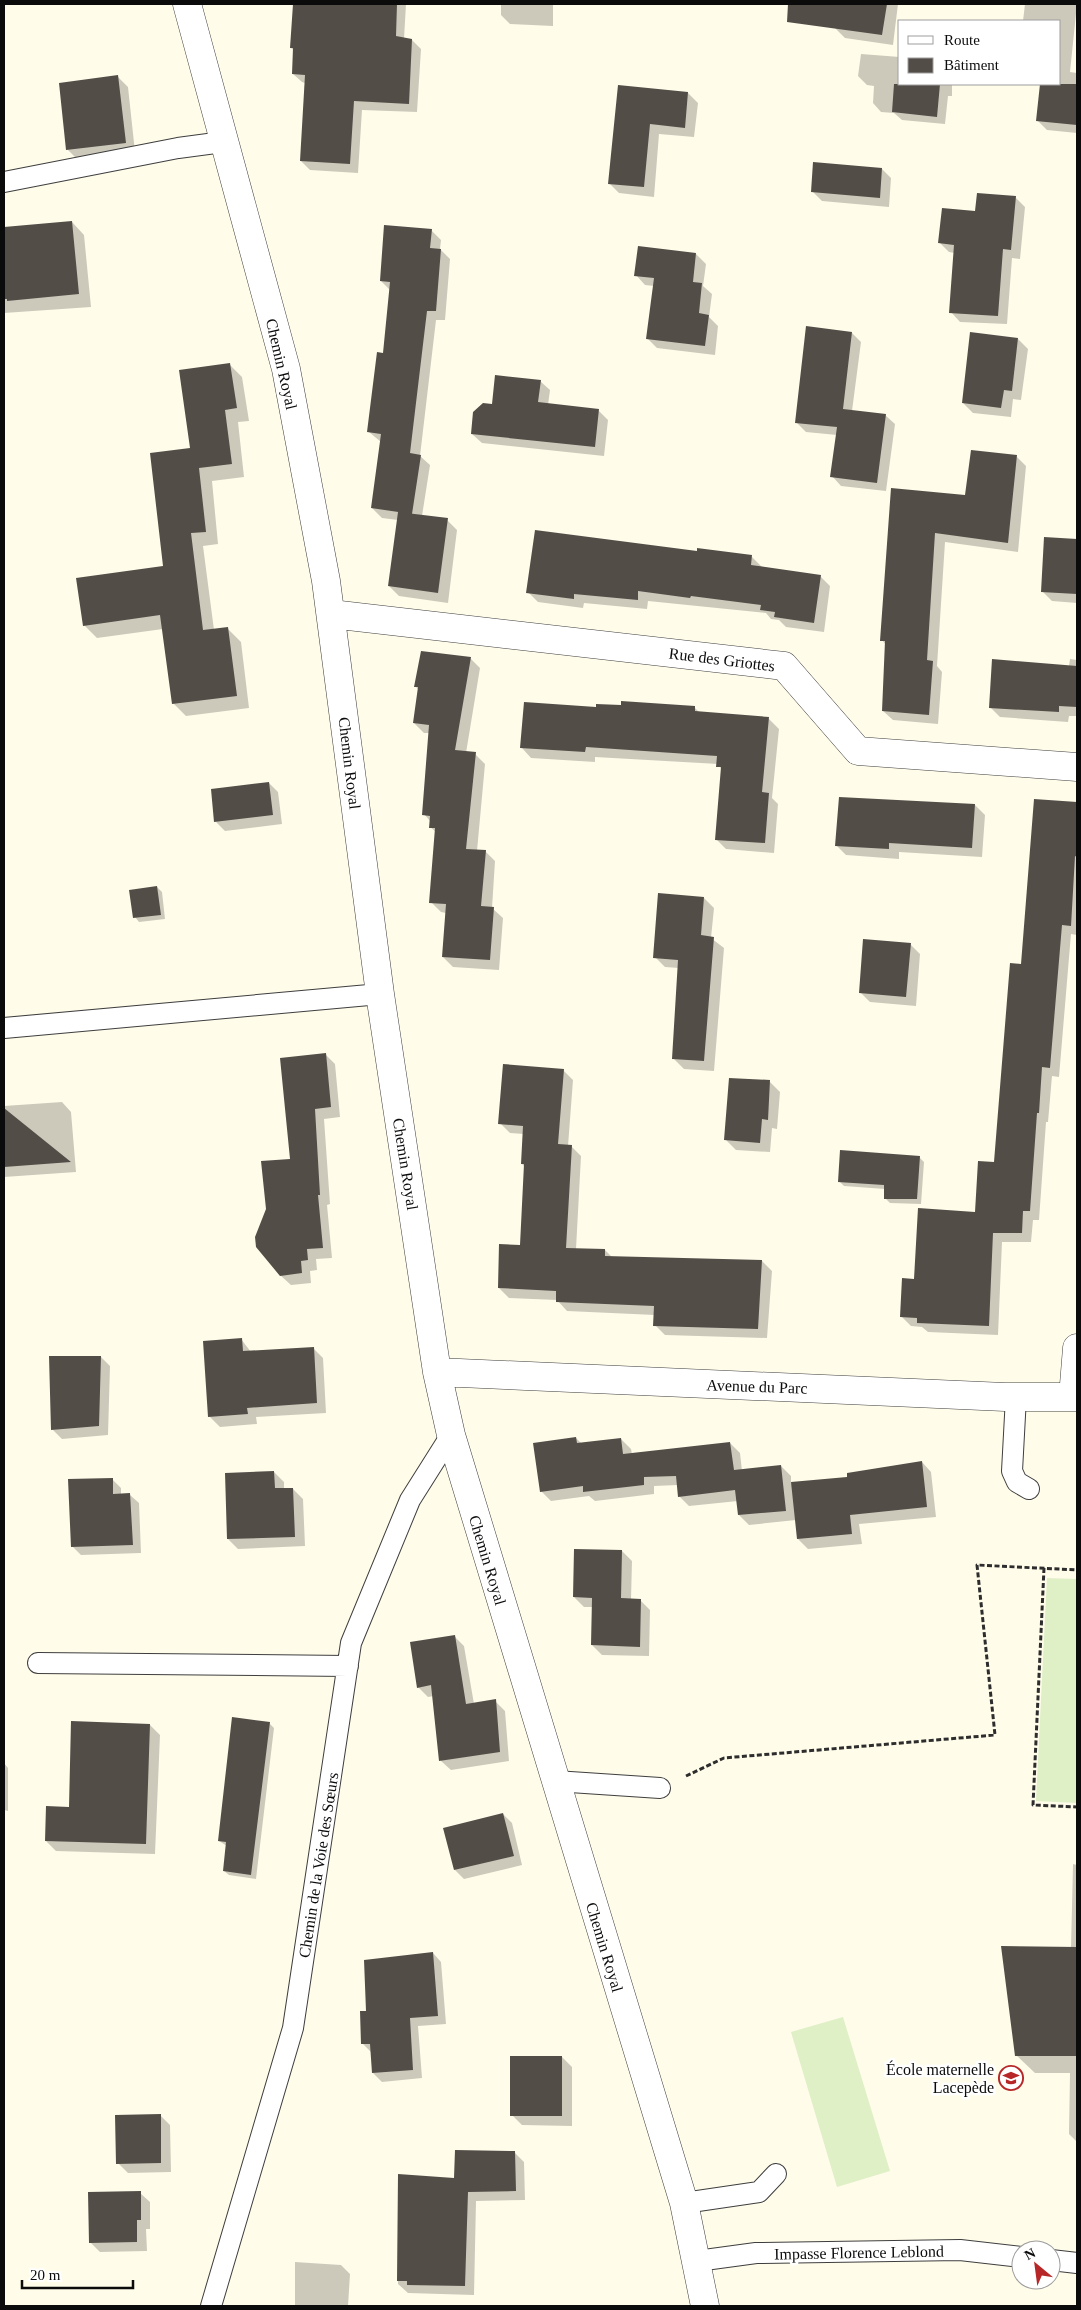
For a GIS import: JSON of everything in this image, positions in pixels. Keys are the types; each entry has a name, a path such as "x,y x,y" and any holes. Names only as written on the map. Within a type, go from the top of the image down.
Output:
{"street":[{"name":"Chemin Royal","path":"186,4 286,369 326,581 380,994 437,1372 451,1435 684,2203 705,2306"},
{"name":"Rue des Griottes","path":"331,614 784,666 858,751 1077,767"},
{"path":"1075,1397 1077,1348"},
{"name":"Avenue du Parc","path":"437,1372 1016,1397 1075,1397"}],"lane":[{"path":"4,182 178,148 223,142"},
{"path":"4,1028 380,994"},
{"path":"1016,1397 1012,1471 1017,1482 1028,1489"},
{"name":"Chemin de la Voie des Sœurs","path":"211,2306 293,2028 351,1643 410,1500 451,1435"},
{"path":"38,1663 348,1666"},
{"path":"555,1781 660,1788"},
{"path":"684,2203 760,2192 776,2174"},
{"name":"Impasse Florence Leblond","path":"697,2261 756,2253 960,2250 1011,2256"},
{"path":"1061,2261 1077,2263"}],"path":[{"path":"660,1788 724,1758 995,1735 977,1565 1077,1570"},
{"path":"1044,1568 1033,1805 1077,1807"}],"green space":[{"path":"1047,1578 1077,1579 1077,1803 1036,1801"},
{"path":"843,2017 890,2171 837,2187 791,2032"}],"building":[{"path":"293,4 397,4 396,36 412,39 409,104 354,101 350,164 300,161 305,75 292,74 293,48 290,48"},
{"path":"788,4 887,4 882,35 787,22"},
{"path":"118,75 126,143 66,150 59,83"},
{"path":"894,84 940,85 937,117 892,112"},
{"path":"1077,84 1077,125 1036,121 1040,85"},
{"path":"618,85 688,92 685,128 650,124 644,187 608,184"},
{"path":"813,162 882,168 880,198 811,192"},
{"path":"977,193 1016,196 1011,250 1003,249 998,316 949,313 954,245 938,243 942,208 975,211"},
{"path":"72,221 79,294 7,301 7,299 4,299 4,227"},
{"path":"384,225 432,229 430,248 441,249 436,311 427,311 410,453 421,455 412,514 371,508 381,434 367,432 377,352 383,353 390,282 380,281"},
{"path":"638,246 696,253 693,282 702,283 699,313 709,315 705,346 646,339 654,278 634,276"},
{"path":"806,326 852,332 843,409 886,414 877,483 830,477 837,427 795,423"},
{"path":"970,332 1018,338 1012,391 1004,390 1001,408 962,403"},
{"path":"230,363 237,408 225,410 232,464 199,468 206,532 191,533 203,630 228,627 237,696 172,704 160,615 83,626 76,578 163,566 150,453 190,448 179,370"},
{"path":"495,375 541,380 538,402 599,409 595,447 471,434 473,412 483,403 492,404"},
{"path":"971,450 1017,455 1008,543 935,533 927,660 933,661 929,715 882,711 885,641 880,641 891,488 965,495"},
{"path":"398,512 448,518 438,593 388,586"},
{"path":"535,530 697,551 697,548 752,555 751,565 821,575 814,623 774,617 775,612 760,610 761,605 691,596 690,598 638,591 638,600 574,594 574,599 526,593"},
{"path":"1044,537 1077,539 1077,594 1041,592"},
{"path":"421,651 471,657 455,750 476,752 466,849 486,850 481,906 494,907 490,960 442,957 446,904 429,903 435,828 429,828 430,816 422,815 429,725 413,723 418,687 414,687"},
{"path":"992,659 1077,666 1077,707 1059,706 1059,712 989,708"},
{"path":"621,701 695,706 695,711 769,717 762,792 769,793 765,843 715,840 721,767 716,767 717,756 586,747 585,752 520,748 524,702 596,707 596,704 621,705"},
{"path":"269,782 273,815 214,822 211,789"},
{"path":"839,797 975,804 972,848 889,843 889,849 835,846"},
{"path":"1034,799 1077,802 1077,857 1075,856 1071,926 1062,925 1050,1068 1042,1067 1030,1211 1023,1211 1022,1233 993,1233 989,1326 917,1323 917,1318 900,1317 902,1278 914,1279 918,1208 975,1212 978,1161 994,1162 1010,963 1021,964"},
{"path":"157,886 161,915 133,918 129,890"},
{"path":"658,893 704,897 701,935 714,937 704,1061 672,1059 678,960 653,958"},
{"path":"863,939 911,943 906,997 859,993"},
{"path":"326,1053 331,1107 315,1109 320,1195 318,1195 323,1248 307,1249 308,1260 301,1261 302,1273 280,1276 256,1247 255,1237 266,1209 261,1161 290,1159 280,1058"},
{"path":"503,1064 564,1069 558,1144 572,1145 566,1248 605,1249 605,1256 762,1260 758,1329 653,1326 654,1306 556,1302 556,1291 498,1288 499,1244 520,1245 524,1164 521,1164 523,1126 498,1124"},
{"path":"729,1078 770,1080 768,1120 762,1119 760,1143 724,1140"},
{"path":"4,1108 71,1162 4,1167"},
{"path":"840,1150 920,1156 917,1199 884,1199 884,1185 838,1182"},
{"path":"242,1338 243,1351 314,1347 317,1403 247,1408 248,1414 208,1417 203,1341"},
{"path":"49,1356 101,1356 99,1426 51,1430"},
{"path":"576,1437 577,1443 621,1438 623,1454 730,1442 734,1470 781,1465 786,1511 738,1515 735,1490 678,1497 676,1476 644,1477 644,1485 583,1492 583,1486 540,1492 533,1443"},
{"path":"922,1461 927,1507 850,1515 852,1534 797,1539 791,1482 847,1477 847,1473"},
{"path":"274,1471 275,1488 293,1488 295,1537 227,1539 225,1473"},
{"path":"113,1478 113,1494 130,1493 133,1545 71,1547 68,1479"},
{"path":"574,1549 622,1550 621,1598 641,1599 640,1647 591,1645 592,1598 573,1597"},
{"path":"455,1635 466,1704 496,1699 500,1752 439,1761 431,1685 417,1688 410,1642"},
{"path":"232,1717 270,1722 251,1875 223,1871 226,1842 218,1841"},
{"path":"71,1721 150,1724 146,1844 45,1841 46,1806 69,1807"},
{"path":"503,1813 514,1856 454,1870 443,1828"},
{"path":"1001,1946 1077,1947 1077,2056 1015,2056"},
{"path":"433,1952 438,2016 410,2018 413,2070 372,2073 370,2044 361,2044 360,2011 366,2011 364,1960"},
{"path":"510,2056 562,2056 562,2116 510,2116"},
{"path":"161,2114 161,2163 116,2164 115,2115"},
{"path":"455,2150 515,2151 516,2191 468,2192 465,2286 407,2285 407,2281 397,2281 398,2174 454,2178"},
{"path":"141,2191 141,2220 137,2220 137,2242 89,2243 88,2192"}],"place":[{"name":"École maternelle Lacepède","path":"1011,2078"}]}
